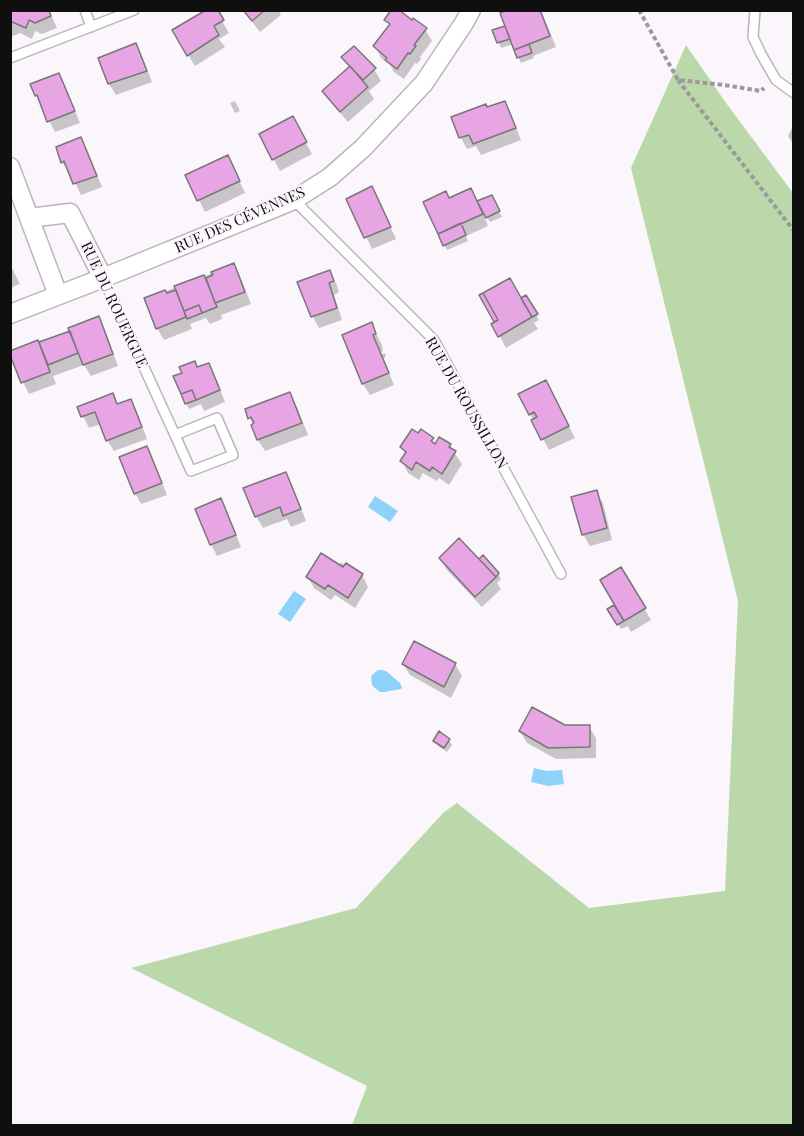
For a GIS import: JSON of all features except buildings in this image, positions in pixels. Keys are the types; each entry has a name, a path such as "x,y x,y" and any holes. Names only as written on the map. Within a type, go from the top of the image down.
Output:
{"street":[{"name":"RUE DES CÉVENNES","path":"10,314 294,200 330,177 363,148 424,83 471,10"},
{"path":"12,175 58,295"},
{"name":"RUE DU ROUERGUE","path":"28,218 70,213 103,278"}],"lane":[{"path":"85,10 91,27"},
{"path":"755,10 753,37 776,80 794,93"},
{"path":"10,58 134,11"},
{"name":"RUE DU ROUSSILLON","path":"294,200 434,340 561,574"},
{"name":"RUE DU ROUERGUE","path":"103,278 191,471 234,455 217,418 175,435"}],"path":[{"path":"639,10 678,80 794,231"},
{"path":"678,80 761,91 776,80"}],"green space":[{"path":"686,45 793,193 793,1125 352,1125 367,1086 131,968 356,908 444,812 457,803 589,908 725,891 738,601 631,168"}],"water":[{"path":"375,496 398,511 390,522 368,507"},
{"path":"294,591 306,599 290,622 278,614"},
{"path":"378,670 386,671 400,683 401,689 380,692 375,688 372,685 371,676"},
{"path":"534,768 547,771 562,770 564,784 548,786 531,782"}]}
